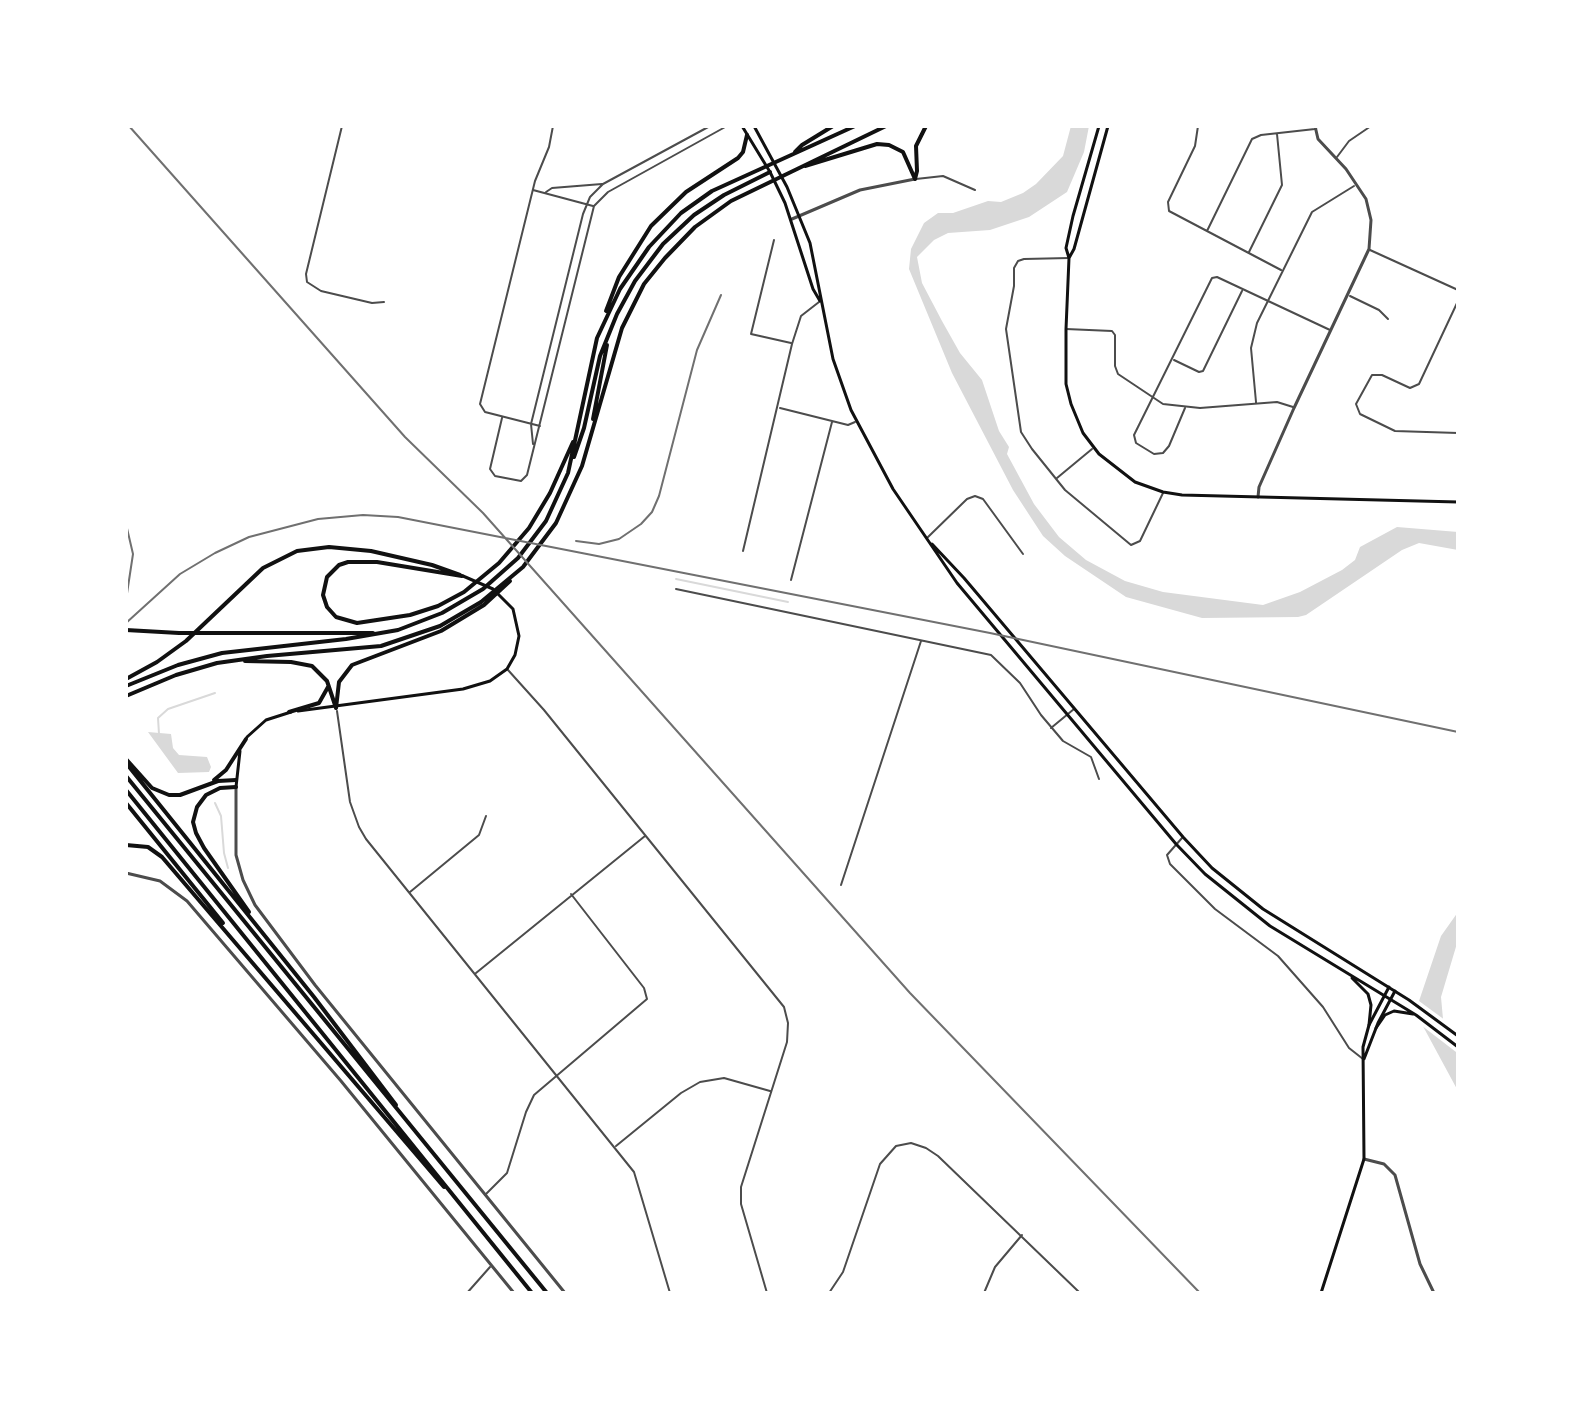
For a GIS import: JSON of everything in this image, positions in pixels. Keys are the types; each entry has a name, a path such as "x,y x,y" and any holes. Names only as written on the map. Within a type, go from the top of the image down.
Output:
{"highway":[{"path":"794,153 833,126"},
{"path":"605,317 640,259 681,213 722,186 855,126"},
{"path":"336,708 339,682 352,665 428,637 482,603 541,546 576,484 614,348 628,312 644,284 678,244 705,219 731,201 886,126"},
{"path":"915,179 916,146 926,126"},
{"path":"570,466 590,362 619,277 651,226 686,192 738,158 743,152 747,135"},
{"path":"793,169 884,144 903,152 915,179"},
{"path":"126,686 178,665 222,653 380,634 428,620 476,594 518,558 546,521 580,442 600,356 630,290 663,244 709,205 768,174"},
{"path":"591,437 596,393 611,330"},
{"path":"462,576 377,562 348,562 339,565 327,577 323,595 327,607 336,617 357,623 423,611 448,601 472,586 506,556 537,515 577,435"},
{"path":"126,679 186,641 263,568 297,551 329,547 371,551 432,565 462,576"},
{"path":"126,696 199,668 234,661 381,646 440,626 482,603"},
{"path":"126,630 380,634"},
{"path":"234,661 302,663 318,670 329,685 336,708"},
{"path":"289,712 319,703 329,685"},
{"path":"205,785 226,770 246,739"},
{"path":"126,761 149,785 164,794 180,795 221,780 236,780"},
{"path":"126,761 416,1133"},
{"path":"126,776 547,1293"},
{"path":"236,787 220,788 203,797 194,815 194,830 271,944"},
{"path":"126,790 532,1293"},
{"path":"126,803 426,1168 465,1208"},
{"path":"126,845 144,846 159,854 252,959"}],"main road":[{"path":"742,126 792,219 813,289 820,301"},
{"path":"754,126 800,215 819,275 820,301 833,359 856,421 887,480 957,583 1176,844 1218,885 1247,909 1416,1015 1458,1047"},
{"path":"1099,126 1066,248 1069,258 1066,329 1068,394 1076,418 1093,448 1129,479 1163,492 1182,495 1458,502"},
{"path":"1069,258 1108,126"},
{"path":"926,539 964,578 1212,868 1250,900 1389,987 1458,1036"},
{"path":"236,787 239,756 246,739 266,720 289,712 463,689 490,681 507,669 515,655 519,636 513,609 493,589 462,576"},
{"path":"1321,1293 1364,1159 1364,1059 1371,1005 1368,994 1346,972"},
{"path":"1369,1025 1389,987"},
{"path":"1364,1059 1395,991"},
{"path":"1376,1028 1385,1015 1394,1011 1416,1015"}],"street":[{"path":"342,126 306,274 307,282 321,291 372,303 384,302"},
{"path":"540,426 485,412 481,409 481,398 533,190 553,126"},
{"path":"534,445 531,424 587,203 603,184 710,126"},
{"path":"502,418 490,465 492,473 521,481 527,475 594,206 608,192 727,126"},
{"path":"1198,126 1195,146 1168,206 1173,215 1282,270"},
{"path":"1337,158 1349,141 1371,126"},
{"path":"1207,232 1248,145 1256,137 1277,132 1316,127 1318,139 1357,184 1370,208 1369,249 1294,408 1259,487 1258,497"},
{"path":"1248,253 1282,185 1277,132"},
{"path":"689,137 694,145"},
{"path":"641,164 645,171"},
{"path":"792,219 860,190 915,179 943,176 975,190"},
{"path":"546,192 552,188 603,184"},
{"path":"1256,403 1251,348 1257,323 1312,212 1357,184"},
{"path":"533,190 594,206"},
{"path":"774,240 751,334 792,344"},
{"path":"1369,249 1458,290"},
{"path":"1069,258 1038,257 1018,261 1014,268 1014,286 1006,319 1019,424 1026,440 1055,479 1103,524 1131,545 1137,545 1163,492"},
{"path":"1185,408 1163,453 1154,454 1134,439 1212,278 1217,277 1331,330"},
{"path":"1172,359 1203,371 1243,289"},
{"path":"1348,295 1379,310 1388,319"},
{"path":"743,551 792,344 801,316 820,301"},
{"path":"1458,301 1419,384 1410,388 1382,375 1372,375 1356,404 1360,414 1395,431 1458,433"},
{"path":"558,315 566,317"},
{"path":"1066,329 1112,331 1115,335 1118,374 1163,404 1185,408 1283,403 1294,408"},
{"path":"778,407 848,425 856,421"},
{"path":"791,580 832,422"},
{"path":"1055,479 1093,448"},
{"path":"926,539 967,499 975,496 983,499 1023,554"},
{"path":"676,589 991,655 1020,683 1051,728 1068,744 1091,757 1099,779"},
{"path":"841,885 922,640"},
{"path":"507,669 544,710 784,1007 788,1023 787,1042 742,1181 741,1195 767,1293"},
{"path":"336,708 350,802 366,839 615,1147 638,1181 670,1293"},
{"path":"1051,728 1075,708"},
{"path":"236,787 236,855 251,899 315,985 565,1293"},
{"path":"409,892 479,835 486,816"},
{"path":"475,973 645,835"},
{"path":"1183,837 1167,855 1178,872 1215,909 1278,956 1323,1007 1349,1048 1364,1059"},
{"path":"126,873 160,881 187,901 341,1081 514,1293"},
{"path":"485,1195 507,1173 530,1101 642,1005 647,996 571,894"},
{"path":"615,1147 681,1093 700,1082 724,1078 771,1091"},
{"path":"829,1293 843,1272 880,1164 890,1151 901,1145 920,1146 938,1156 1080,1293"},
{"path":"1364,1159 1384,1164 1395,1175 1420,1264 1434,1293"},
{"path":"984,1293 995,1267 1022,1235"},
{"path":"467,1293 492,1265"}],"shaded area":[{"path":"1071,126 1089,126 1084,152 1067,192 1029,217 990,230 948,233 934,240 917,257 922,283 942,321 960,353 982,380 999,431 1009,447 1007,454 1034,504 1059,537 1086,560 1125,581 1163,592 1263,605 1300,592 1342,570 1355,560 1360,547 1397,527 1458,532 1458,550 1419,543 1402,550 1306,615 1202,618 1126,597 1065,556 1043,536 1013,490 952,373 909,269 911,249 924,223 938,213 953,213 988,201 1001,202 1023,193 1063,156"},
{"path":"148,732 171,734 173,748 179,755 207,757 211,767 209,772 178,773"},
{"path":"1458,912 1458,940 1441,997 1443,1019 1458,1053 1458,1091 1418,1017 1419,1001 1441,936"}],"pier":[{"path":"1419,1001 1449,1023 1457,1041 1456,1052 1417,1022"}],"waterway":[{"path":"676,579 788,602"},
{"path":"159,734 158,718 168,709 215,693"},
{"path":"215,803 221,816 228,868"}],"railway":[{"path":"129,126 405,437 483,513 910,993 1200,1293"},
{"path":"576,541 599,544 619,539 652,512 659,496 697,350 721,295"},
{"path":"126,623 180,574 249,537 318,519 363,515 398,517 990,633 1458,732"},
{"path":"126,524 133,554 126,600"}]}
